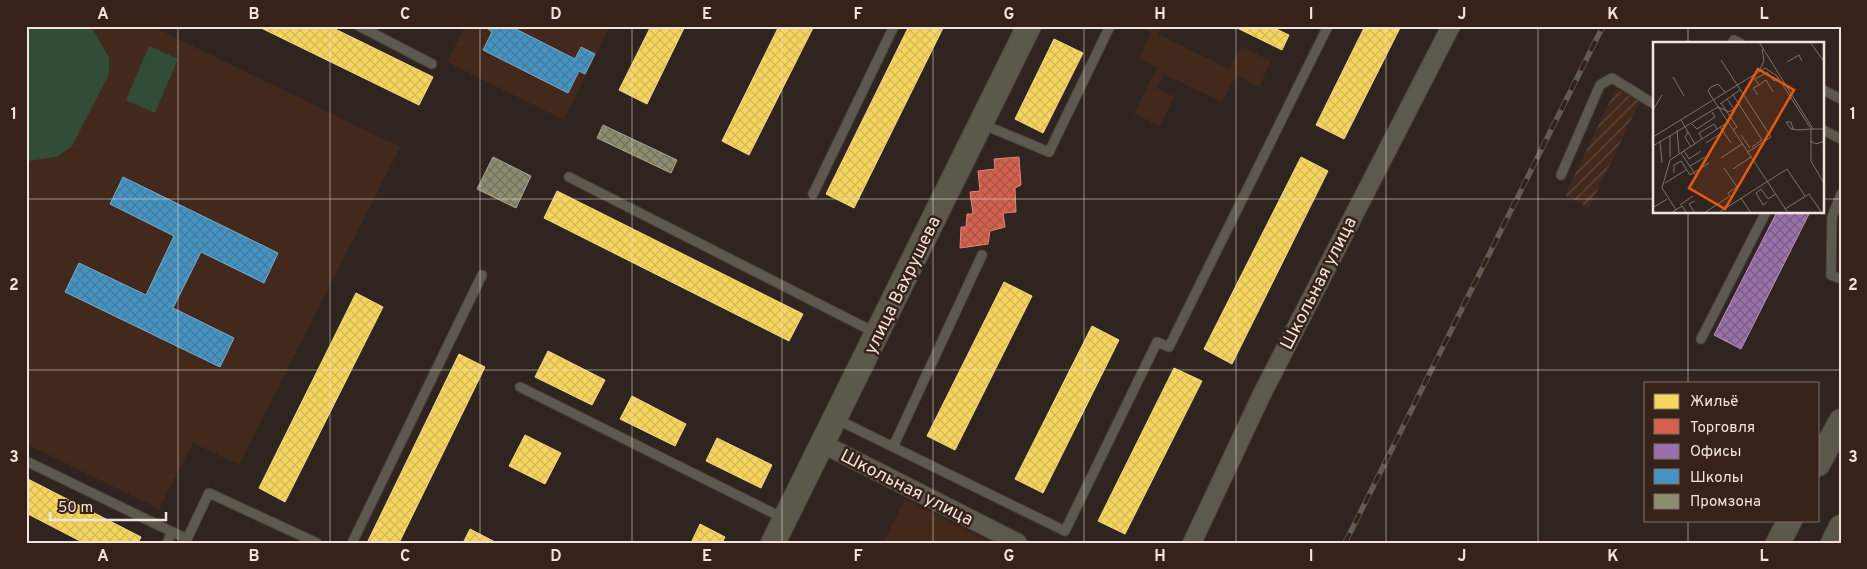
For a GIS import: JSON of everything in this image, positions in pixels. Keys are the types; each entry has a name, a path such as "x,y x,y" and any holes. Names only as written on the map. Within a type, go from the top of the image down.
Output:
{"main road":[{"name":"улица Вахрушева","path":"774,543 1029,26"},
{"path":"1820,460 1841,421"},
{"path":"1778,543 1789,522"},
{"path":"1833,543 1841,527"}],"street":[{"name":"Школьная улица","path":"1192,543 1262,394 1452,26"},
{"name":"Школьная улица","path":"823,444 1018,543"}],"lane":[{"path":"359,26 432,64"},
{"path":"813,194 894,26"},
{"path":"982,124 1049,152 1110,26"},
{"path":"836,419 1065,531 1157,342 1169,347 1328,26"},
{"path":"1561,175 1600,85 1612,78 1653,103"},
{"path":"1824,90 1841,99"},
{"path":"1824,130 1841,139"},
{"path":"569,178 878,334"},
{"path":"1841,194 1832,217 1831,275 1841,279"},
{"path":"1701,340 1765,214"},
{"path":"893,447 982,255"},
{"path":"352,543 482,275"},
{"path":"520,387 785,519"},
{"path":"26,461 187,539 209,493 317,543"},
{"path":"166,543 172,532"}],"shaded area":[{"path":"26,26 152,26 400,147 239,465 193,443 159,509 26,444"},
{"path":"465,26 610,26 564,120 447,62"},
{"path":"1139,26 1161,26 1158,34 1229,69 1241,46 1271,61 1259,87 1236,75 1222,102 1164,74 1157,88 1174,97 1160,126 1134,114 1157,68 1139,58 1151,33"},
{"path":"1616,89 1640,101 1589,208 1565,195"},
{"path":"905,499 992,543 883,543"}],"green space":[{"path":"28,26 84,26 94,31 109,58 109,74 72,146 56,157 28,161 26,160"},
{"path":"149,46 178,59 155,113 126,100"}],"building: Жильё":[{"path":"257,26 329,26 433,77 419,105"},
{"path":"651,26 685,26 647,104 619,90"},
{"path":"779,26 814,26 749,155 722,141"},
{"path":"909,26 944,26 854,208 826,194"},
{"path":"1233,26 1270,26 1289,35 1282,50"},
{"path":"1365,26 1401,26 1344,139 1316,125"},
{"path":"1054,39 1083,53 1043,133 1015,119"},
{"path":"1301,157 1328,171 1232,364 1204,349"},
{"path":"557,191 803,314 789,341 544,218"},
{"path":"1004,282 1032,296 955,450 927,436"},
{"path":"356,293 383,307 285,502 259,488"},
{"path":"1092,326 1119,340 1043,493 1015,479"},
{"path":"548,351 605,380 592,405 535,377"},
{"path":"459,354 485,367 399,543 367,543"},
{"path":"1174,368 1202,381 1125,534 1098,521"},
{"path":"632,396 686,424 675,446 620,419"},
{"path":"525,435 561,453 545,484 509,466"},
{"path":"717,438 772,465 761,488 706,461"},
{"path":"26,478 141,537 138,543 84,543 26,513"},
{"path":"700,524 725,537 722,543 691,543"},
{"path":"470,529 497,543 463,543"}],"building: Торговля":[{"path":"1019,157 1021,185 1015,188 1016,212 1003,213 1005,227 990,231 988,244 960,248 961,227 966,227 967,214 973,214 970,192 980,191 978,171 995,169 994,159"}],"building: Офисы":[{"path":"1776,214 1809,214 1741,349 1714,335"}],"building: Школы":[{"path":"489,26 510,26 575,59 581,47 595,54 585,74 579,71 568,93 483,50 492,32 488,29"},
{"path":"123,177 278,253 264,283 201,252 173,308 234,338 220,367 65,292 79,263 146,295 174,236 110,204"}],"building: Промзона":[{"path":"603,125 677,160 671,173 597,138"},
{"path":"493,157 531,176 516,208 477,189"}],"railway":[{"path":"1345,543 1603,26"}]}
